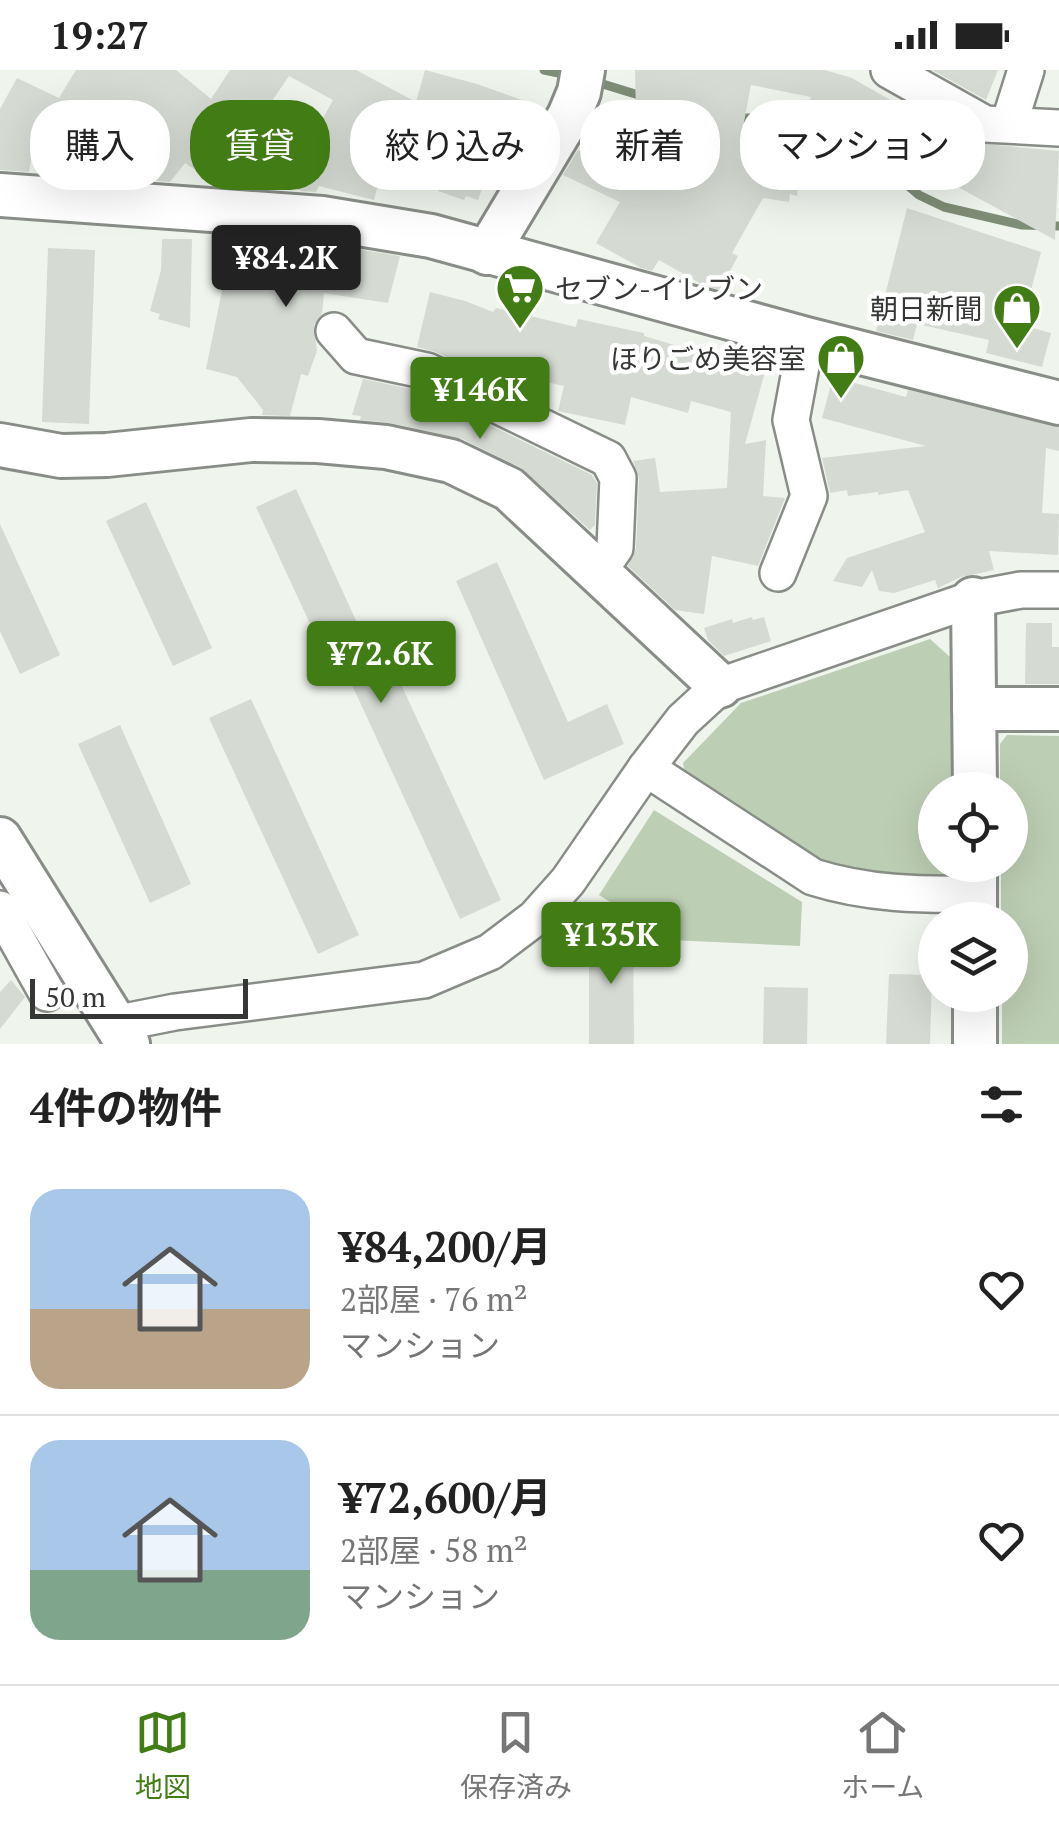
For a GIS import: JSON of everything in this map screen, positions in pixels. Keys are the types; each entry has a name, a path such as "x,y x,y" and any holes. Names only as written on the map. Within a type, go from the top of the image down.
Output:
{"street":[{"path":"889,70 984,124 1059,128"},
{"path":"1009,124 1026,70"},
{"path":"487,253 569,116 582,78"},
{"path":"0,194 322,218 431,236 806,339 1059,403"},
{"path":"334,331 356,356 427,371 608,459 618,478 615,548 598,572"},
{"path":"778,573 809,496 790,420 806,339"},
{"path":"0,445 61,456 251,440 318,440 386,447 451,461 509,489 720,686"},
{"path":"0,838 121,1034 175,1012 424,980 490,952 535,918 568,881 684,720 720,686 974,599 1021,590 1059,590"},
{"path":"974,599 975,772"},
{"path":"974,710 1059,709"},
{"path":"646,768 813,877 904,896 975,893"},
{"path":"3,921 47,992"},
{"path":"975,1012 976,1044"}],"green space":[{"path":"930,639 950,657 953,772 918,772 918,882 814,872 687,786 683,763 741,703"},
{"path":"1007,735 1059,736 1059,1044 1002,1044 1002,1012 1028,1012 1028,902 1001,902 1001,882 1028,882 1028,772 1000,772 1000,744"},
{"path":"654,810 802,902 800,946 670,940 599,895"}],"building":[{"path":"76,70 176,70 211,99 230,70 356,70 412,100 350,100 350,190 377,190 374,200 330,189 333,100 289,76 273,100 190,100 190,166 185,163 170,182 170,100 30,100 29,172 0,170 0,109 17,78 59,98"},
{"path":"425,70 522,100 417,100"},
{"path":"635,70 825,70 852,78 890,100 810,100 811,97 751,85 748,100 740,100 740,190 798,190 797,196 790,194 789,202 763,198 732,253 738,256 720,290 703,285 659,260 652,271 641,268 596,243 620,202 595,190 720,190 720,100 636,100"},
{"path":"932,70 998,70 986,100"},
{"path":"985,144 1059,151 1055,240 963,190 985,190"},
{"path":"580,151 580,183 563,175"},
{"path":"482,190 478,200 466,196 464,200 438,191"},
{"path":"907,208 1041,252 1022,325 1051,333 1042,367 986,353 989,340 917,324 913,340 876,331"},
{"path":"233,237 290,244 319,243 400,256 388,303 324,293 322,314 314,325 317,351 308,376 301,374 290,416 262,415 263,410 237,377 206,369"},
{"path":"162,239 192,239 190,328 158,319 160,314 150,311 161,270"},
{"path":"48,248 95,250 89,424 42,422"},
{"path":"430,292 493,312 496,308 576,327 578,319 644,333 765,372 745,444 766,440 763,496 785,498 758,566 712,556 704,614 675,610 628,566 636,549 639,479 633,461 655,458 660,492 727,488 731,412 691,401 688,413 631,397 625,425 558,411 564,386 470,364 469,368 417,347"},
{"path":"833,377 906,397 908,390 1059,427 1059,451 1046,448 1042,513 1059,514 1058,555 989,551 994,570 961,577 938,588 935,580 894,593 879,591 872,570 862,587 833,581 847,558 925,532 908,490 878,495 848,496 847,490 830,493 822,458 926,446 822,418"},
{"path":"363,379 420,391 592,475 597,483 595,525 590,530 520,467 462,439 360,420 361,416 352,415"},
{"path":"296,489 379,671 392,665 501,900 460,919 335,648 324,654 256,507"},
{"path":"146,502 212,648 173,666 106,521"},
{"path":"0,524 60,655 20,674 0,631"},
{"path":"497,562 568,722 607,704 624,744 544,780 456,581"},
{"path":"764,617 771,641 724,656 708,640 704,628"},
{"path":"1026,623 1052,623 1052,647 1059,647 1059,684 1025,684"},
{"path":"251,699 359,935 318,954 209,718"},
{"path":"120,725 191,884 150,903 78,744"},
{"path":"589,930 633,930 634,1044 589,1044"},
{"path":"889,974 918,975 918,1012 931,1012 930,1044 886,1044"},
{"path":"11,980 25,997 0,1029 0,992"},
{"path":"764,987 808,988 807,1044 763,1044"}],"waterway":[{"path":"544,70 568,75"},
{"path":"593,81 645,97"},
{"path":"733,118 777,118 827,134 884,165 919,195 944,207 1022,225 1059,226"}],"place":[{"name":"セブン-イレブン","path":"520,330"},
{"name":"朝日新聞","path":"1017,350"},
{"name":"ほりごめ美容室","path":"841,400"}]}
